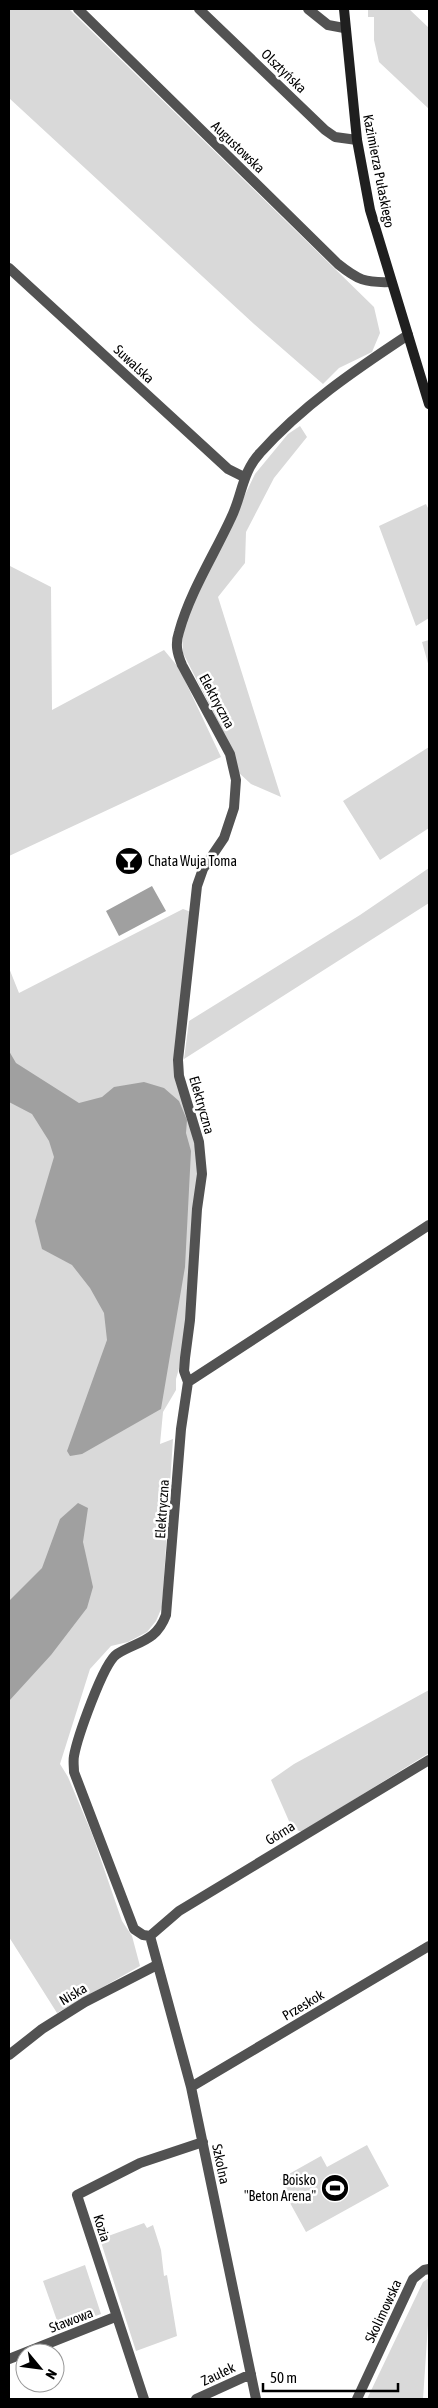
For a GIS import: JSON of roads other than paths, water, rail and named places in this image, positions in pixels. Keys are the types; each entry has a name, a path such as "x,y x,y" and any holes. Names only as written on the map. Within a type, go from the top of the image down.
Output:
{"main road":[{"name":"Kazimierza Pułaskiego","path":"344,9 344,28 357,140 370,210 429,404"}],"street":[{"name":"Augustowska","path":"78,9 338,264 356,278 370,283 391,282"},
{"name":"Olsztyńska","path":"200,9 325,130 335,137 357,140"},
{"path":"308,9 328,25 344,28"},
{"name":"Suwalska","path":"9,268 228,469 244,477"},
{"name":"Elektryczna","path":"150,1936 138,1933 134,1929 74,1772 74,1757 103,1672 116,1655 145,1642 162,1626 166,1616 182,1429 188,1382 184,1371 190,1320 202,1156 179,1076 178,1060 197,886 203,869 224,838 234,808 236,780 230,754 182,665 177,652 176,642 200,582 232,516 244,477 257,456 286,426 342,379 408,335"},
{"path":"188,1382 429,1225"},
{"name":"Górna","path":"150,1936 179,1911 429,1760"},
{"name":"Szkolna","path":"150,1936 156,1965 191,2087 256,2399"},
{"name":"Przeskok","path":"191,2087 429,1946"},
{"name":"Niska","path":"9,2055 42,2029 85,2002 156,1965"},
{"name":"Kozia","path":"144,2399 115,2317 77,2195 140,2163 203,2142"},
{"name":"Skolimowska","path":"357,2399 413,2279 424,2270 429,2269"},
{"name":"Stawowa","path":"9,2359 115,2317"},
{"name":"Zaułek","path":"196,2399 251,2374"}],"place":[{"name":"Chata Wuja Toma","path":"129,861"},
{"name":"Boisko \"Beton Arena\"","path":"335,2188"}]}
